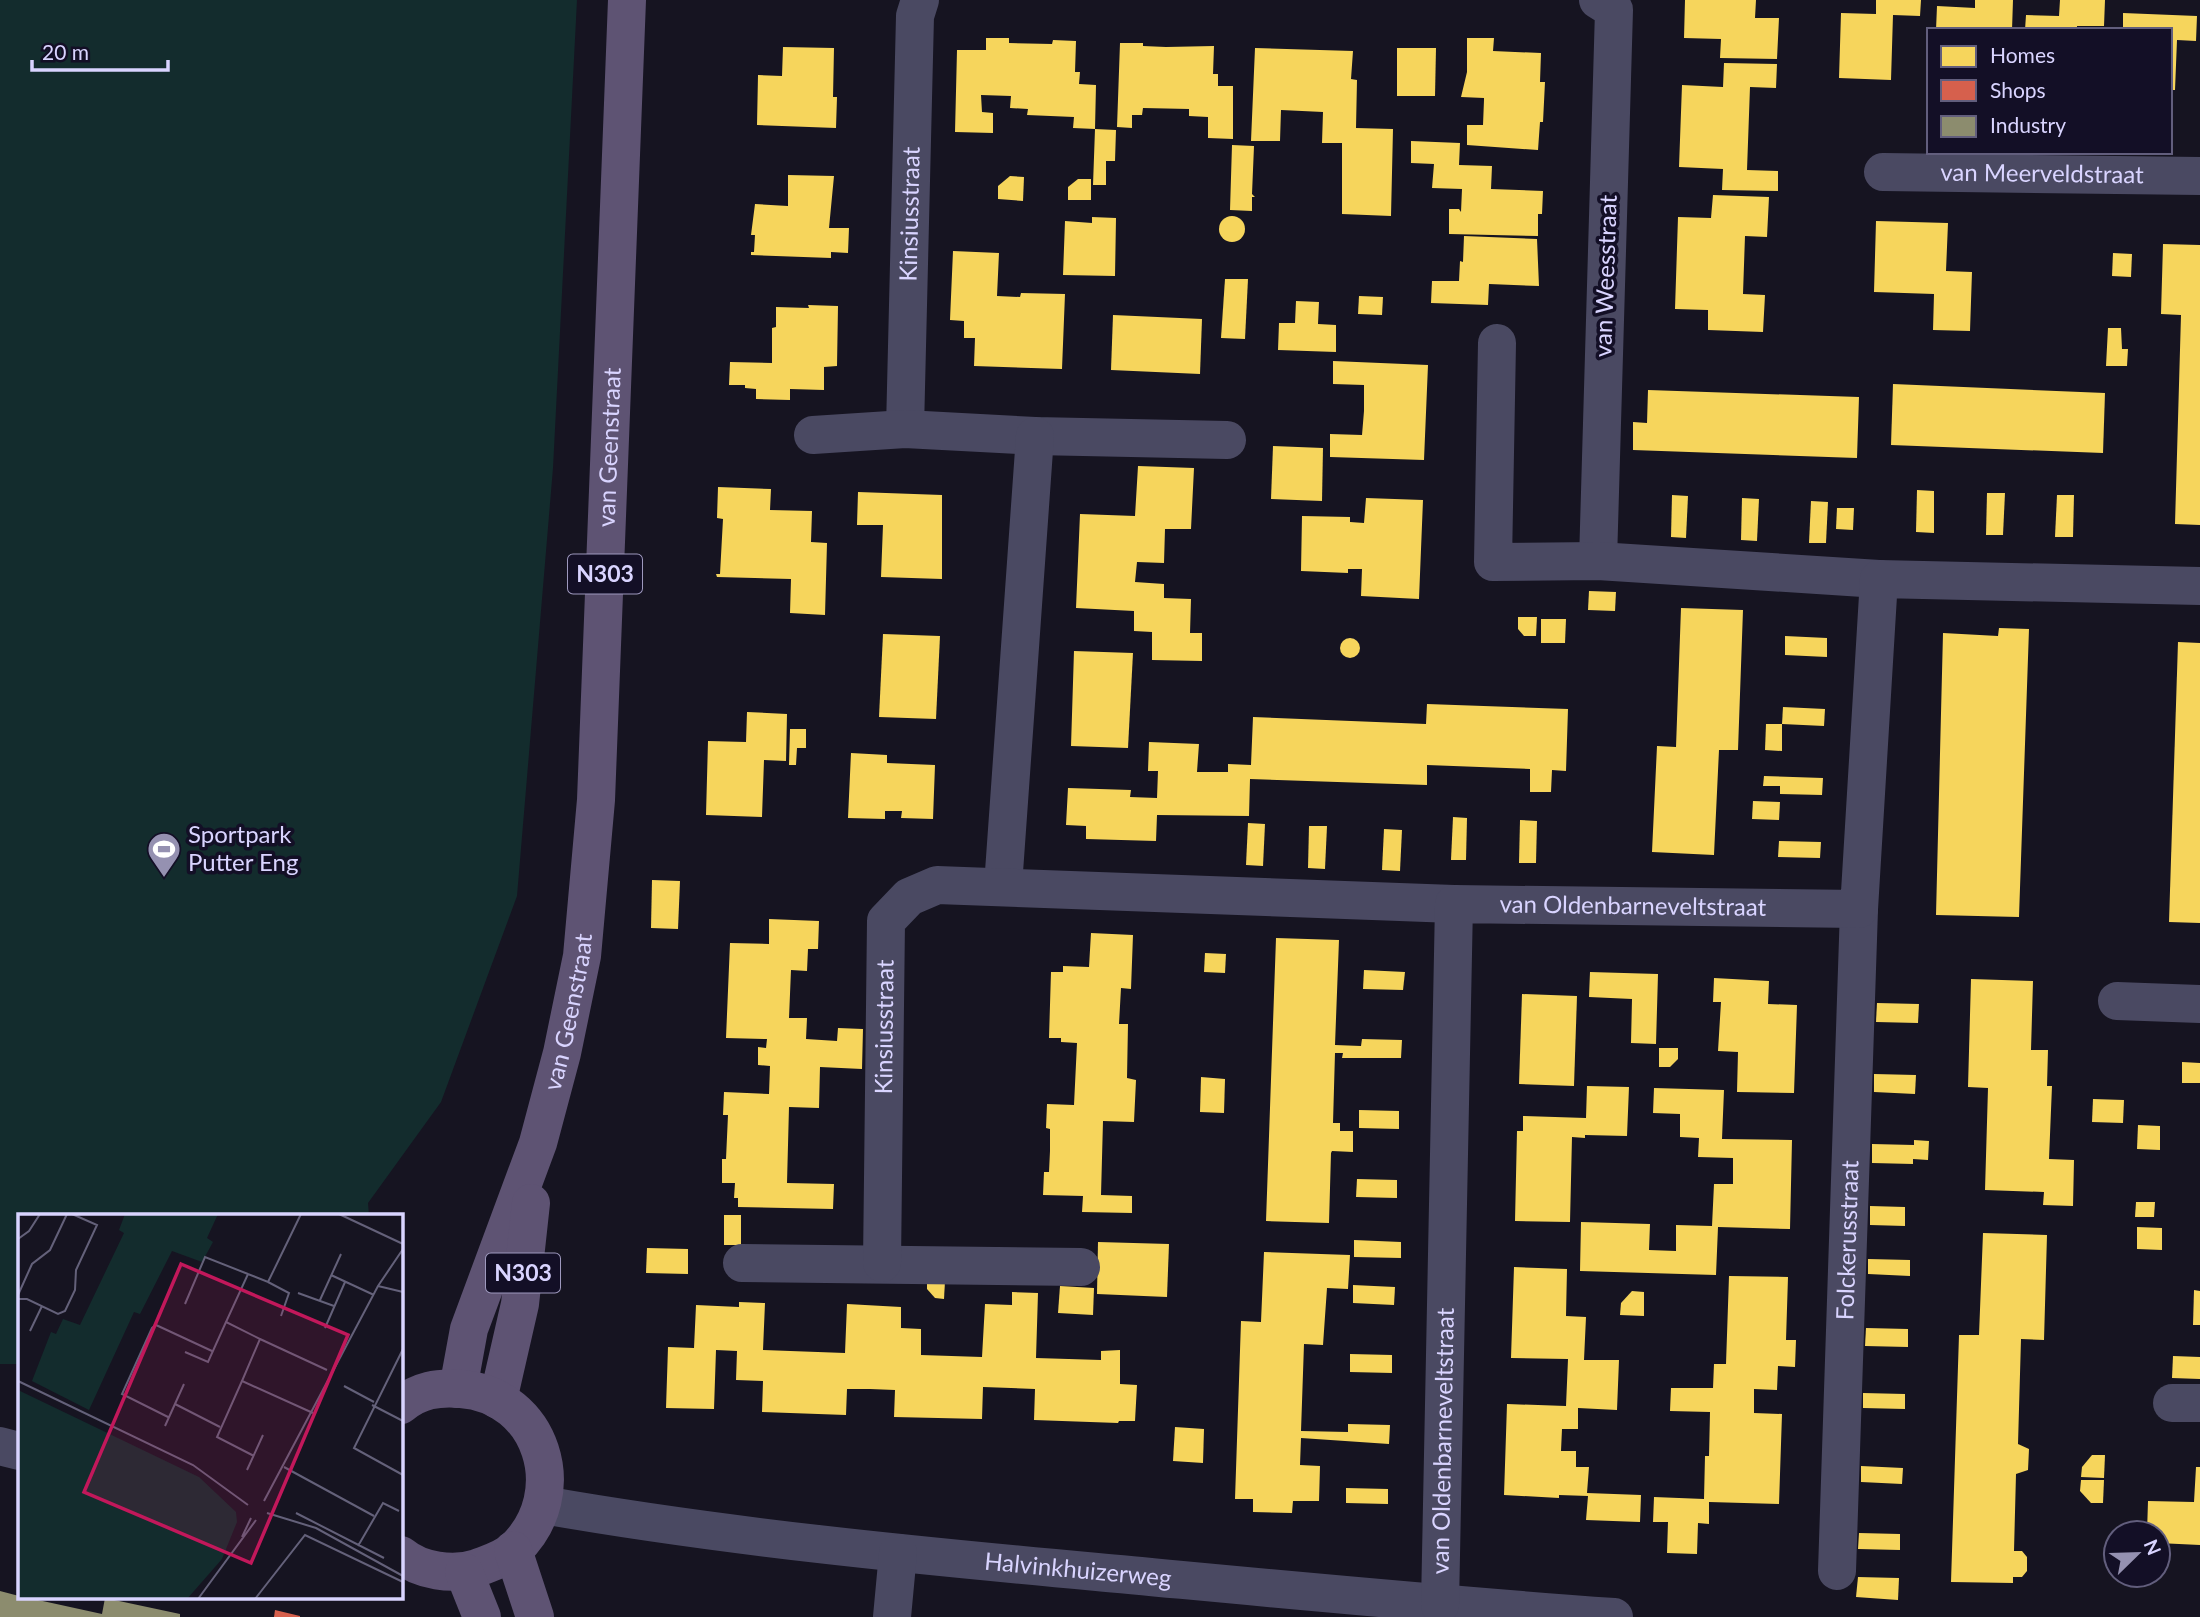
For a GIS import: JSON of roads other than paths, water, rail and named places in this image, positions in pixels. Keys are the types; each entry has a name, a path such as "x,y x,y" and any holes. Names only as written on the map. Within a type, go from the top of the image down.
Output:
{"main road":[{"name":"van Geenstraat","path":"458,1389 469,1329 538,1143 562,1053 582,956 596,800 627,0"},
{"name":"van Geenstraat","path":"498,1400 520,1304 538,1143"},
{"path":"402,1404 425,1391 443,1387 479,1390 511,1407 535,1435 546,1469 543,1505 528,1534 513,1550 495,1562 464,1572 428,1569 402,1556"},
{"path":"513,1550 535,1617"},
{"path":"464,1572 482,1617"}],"street":[{"name":"Kinsiusstraat","path":"905,429 915,16 920,0"},
{"name":"van Weesstraat","path":"1598,0 1614,10 1598,561"},
{"name":"van Meerveldstraat","path":"1883,172 2200,176"},
{"path":"1497,343 1493,562 1598,561 1879,579 2200,586"},
{"path":"813,435 905,429 1035,436 1227,440"},
{"path":"1003,886 1035,436"},
{"path":"1859,909 1879,579"},
{"name":"Kinsiusstraat","path":"882,1263 886,922 909,897 937,885 1454,904"},
{"name":"van Oldenbarneveltstraat","path":"1440,1605 1454,904 1859,909"},
{"name":"Folckerusstraat","path":"1836,1572 1859,909"},
{"path":"2117,1002 2200,1004"},
{"path":"742,1263 1081,1267"},
{"path":"0,1446 18,1451"},
{"name":"Halvinkhuizerweg","path":"543,1505 603,1516 898,1553 1440,1605 1614,1617"},
{"path":"892,1617 898,1553"}],"place":[{"name":"Sportpark Putter Eng","path":"164,879"}]}
